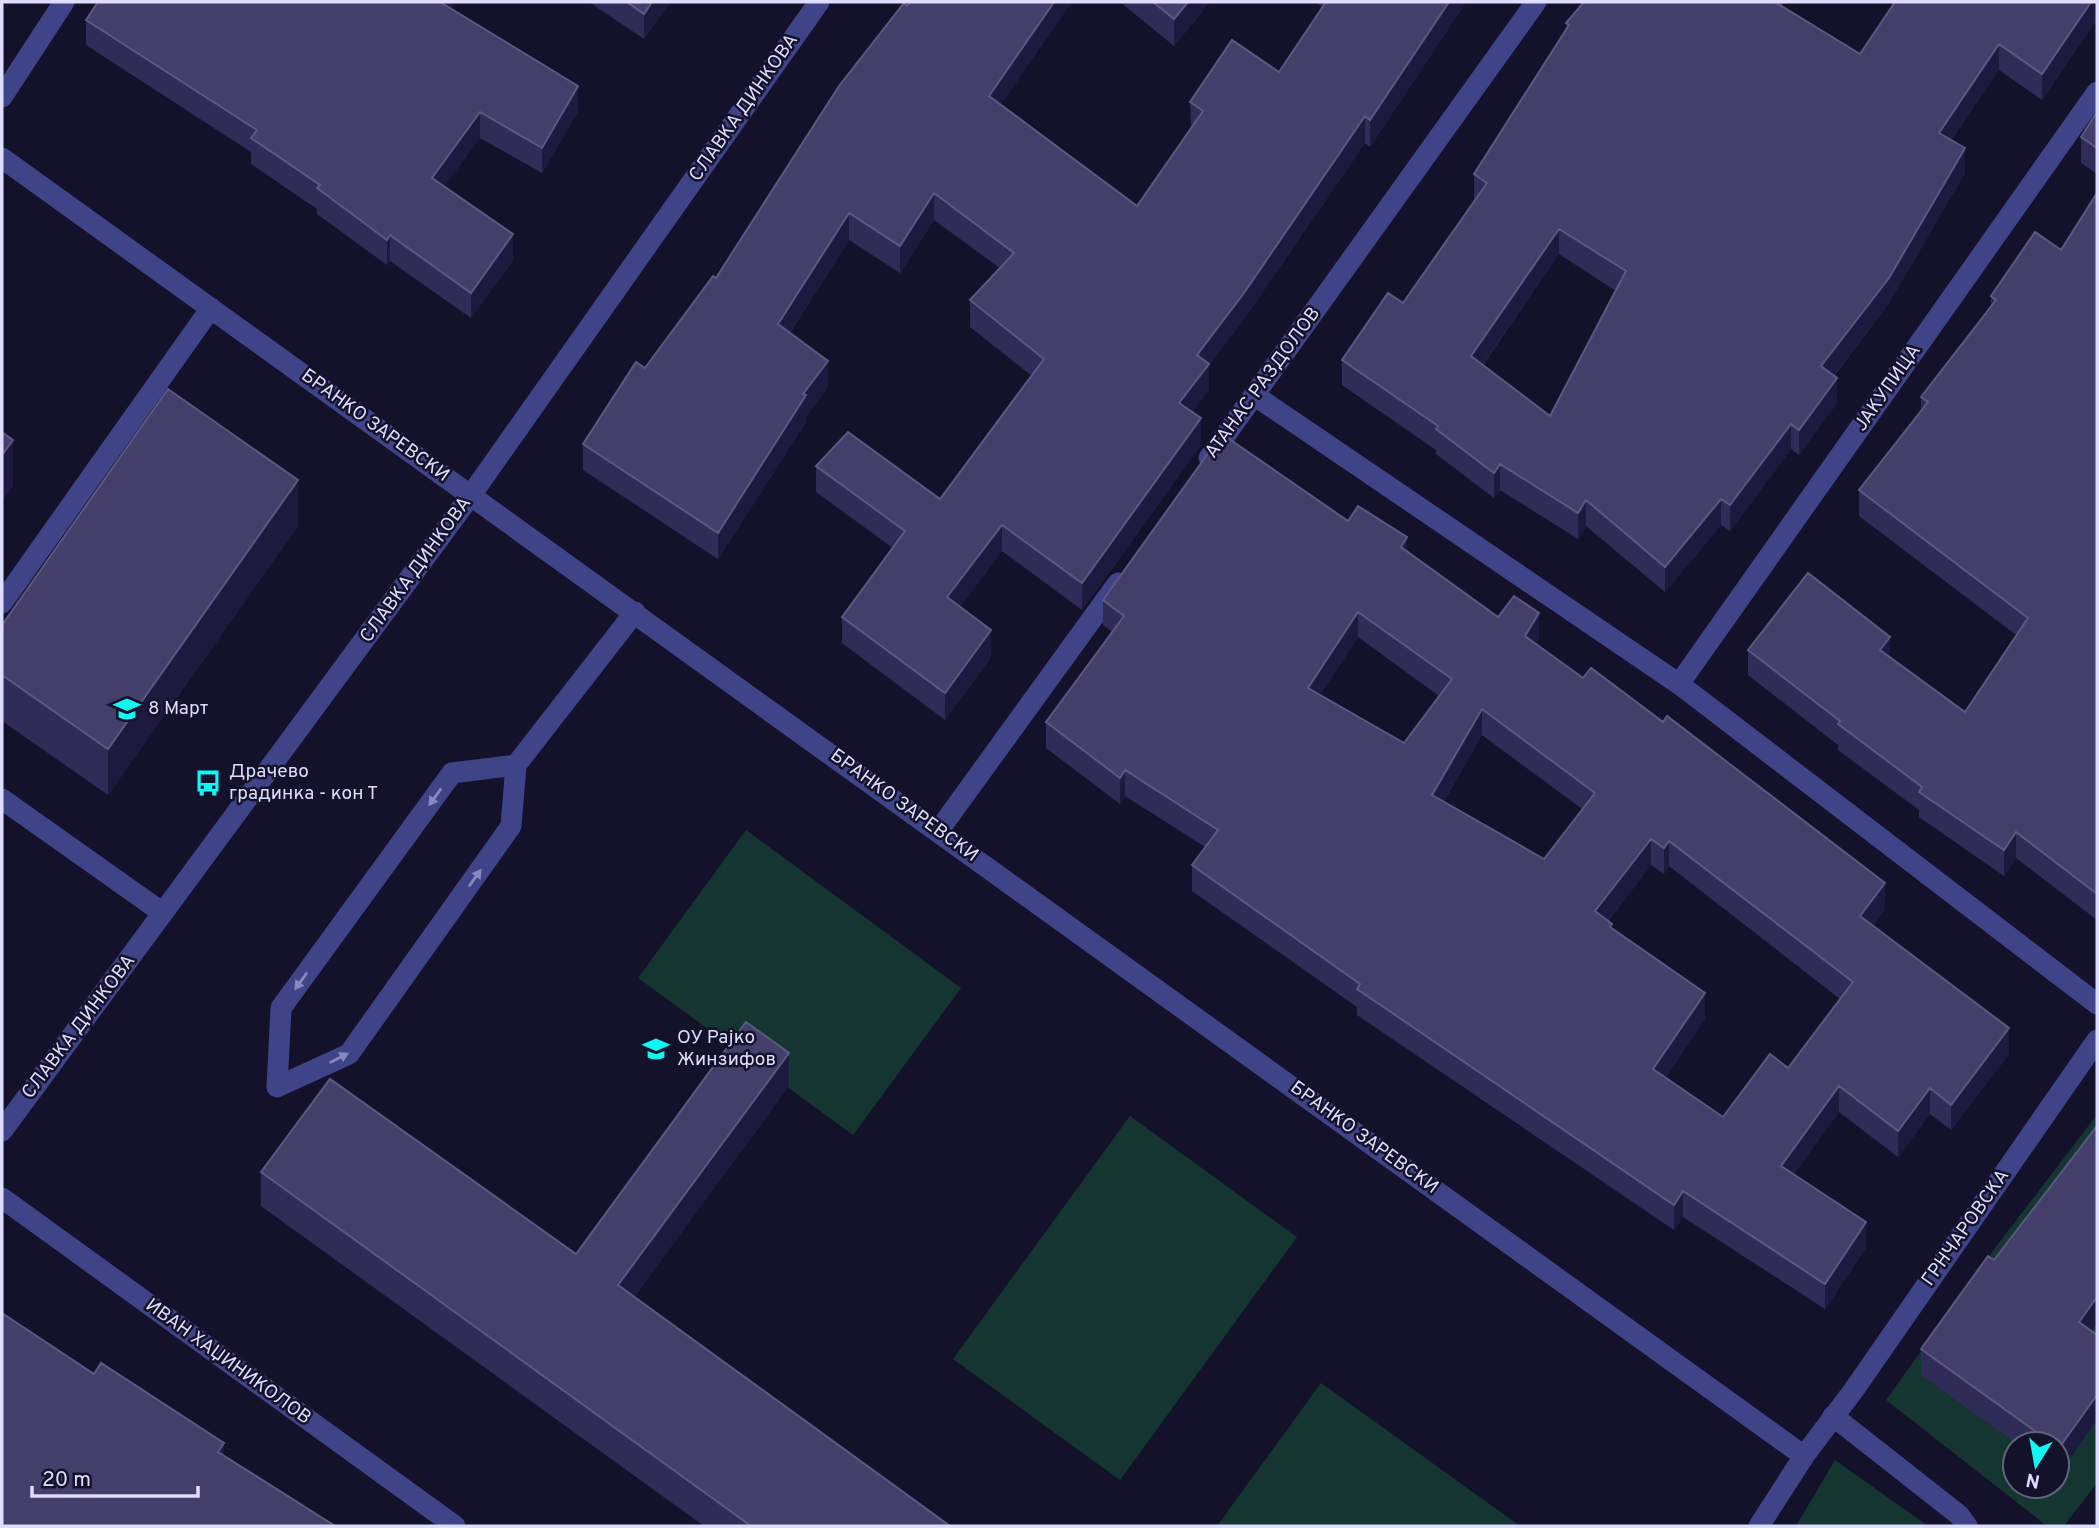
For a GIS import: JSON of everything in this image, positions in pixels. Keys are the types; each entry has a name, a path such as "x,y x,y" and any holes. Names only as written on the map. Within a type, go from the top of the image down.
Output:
{"street":[{"path":"2,97 64,2"},
{"name":"СЛАВКА ДИНКОВА","path":"2,1131 471,495 819,2"},
{"name":"АТАНАС РАЗДОЛОВ","path":"1198,473 1536,2"},
{"name":"ЈАКУПИЦА","path":"1679,684 2097,92"},
{"name":"БРАНКО ЗАРЕВСКИ","path":"2,158 939,830 1804,1456"},
{"path":"2,603 211,308"},
{"path":"1254,395 1679,684 2097,1004"},
{"path":"939,830 1133,563"},
{"path":"516,765 452,773 281,1008 277,1087 349,1054 511,826 516,765 635,612"},
{"path":"2,799 163,913"},
{"name":"ГРНЧАРОВСКА","path":"1759,1526 1804,1456 2097,1040"},
{"name":"ИВАН ХАЏИНИКОЛОВ","path":"2,1198 455,1526"},
{"path":"1833,1416 1959,1515 1966,1526"}],"green space":[{"path":"746,830 961,988 853,1135 638,978"},
{"path":"1130,1116 1297,1237 1120,1480 953,1359"},
{"path":"2096,1116 2097,1483 2064,1526 2047,1526 2014,1500 2071,1500 2071,1430 2001,1430 2001,1490 1886,1400 1995,1248"},
{"path":"1321,1383 1520,1526 1217,1526"},
{"path":"1835,1460 1928,1526 1796,1526"}],"building":[{"path":"98,2 440,2 578,86 542,148 480,112 432,178 513,234 471,293 390,235 387,240 317,188 320,185 251,138 257,130 86,20"},
{"path":"627,2 652,2 644,14"},
{"path":"910,2 1054,2 989,96 1137,206 1203,111 1190,102 1232,40 1279,72 1326,2 1449,2 1370,120 1365,116 1244,293 1197,355 1209,364 1179,403 1201,418 1082,583 1002,525 947,597 991,630 945,693 842,617 905,531 816,466 848,432 940,499 1044,359 970,300 1014,253 934,193 900,246 849,213 778,324 828,361 803,394 806,395 718,533 583,444 636,362 645,368 713,276 716,278 839,86 904,3 907,6"},
{"path":"1153,2 1188,2 1174,19"},
{"path":"1584,2 1775,2 1860,54 1895,2 2091,2 2042,74 1999,44 1939,133 1965,148 1889,278 1821,366 1837,378 1799,430 1791,424 1730,505 1721,499 1665,567 1586,500 1578,513 1500,464 1494,473 1436,429 1438,426 1342,360 1388,293 1403,303 1487,183 1474,174 1569,25 1566,23","holes":["1559,229 1626,271 1550,416 1471,356"]},
{"path":"2097,112 2097,148 2081,137"},
{"path":"2097,193 2097,894 2016,832 2004,850 1919,792 1922,787 1838,724 1840,721 1748,650 1808,573 1890,637 1880,650 1965,712 2028,618 1859,490 1928,402 1921,397 1996,300 1991,296 2035,232 2061,250"},
{"path":"168,389 298,480 108,749 2,675 2,625"},
{"path":"2,432 13,440 2,455"},
{"path":"1222,434 1348,521 1358,506 1407,537 1401,547 1498,617 1514,596 1539,613 1525,636 1583,678 1591,668 1663,722 1667,716 1885,883 1860,916 2009,1028 1951,1105 1930,1088 1898,1131 1839,1086 1781,1166 1866,1222 1825,1284 1683,1191 1674,1205 1357,989 1360,984 1192,865 1218,830 1125,770 1120,778 1046,722 1124,616 1103,600","holes":["1358,612 1452,679 1404,743 1308,688","1482,709 1595,793 1544,859 1432,795","1651,839 1664,848 1669,841 1853,982 1788,1068 1770,1054 1723,1117 1653,1069 1705,993 1610,927 1612,924 1595,911"]},
{"path":"746,1022 789,1053 618,1285 950,1526 751,1526 261,1172 330,1079 576,1254"},
{"path":"2097,1126 2097,1297 2079,1322 2097,1335 2097,1395 2071,1431 2034,1430 1921,1349 1988,1256 1994,1260"},
{"path":"2,1313 94,1374 101,1363 224,1443 218,1452 335,1526 2,1526"}],"place":[{"name":"8 Март","path":"127,709"},
{"name":"Драчево градинка - кон Т","path":"208,783"},
{"name":"ОУ Рајко Жинзифов","path":"656,1049"}]}
